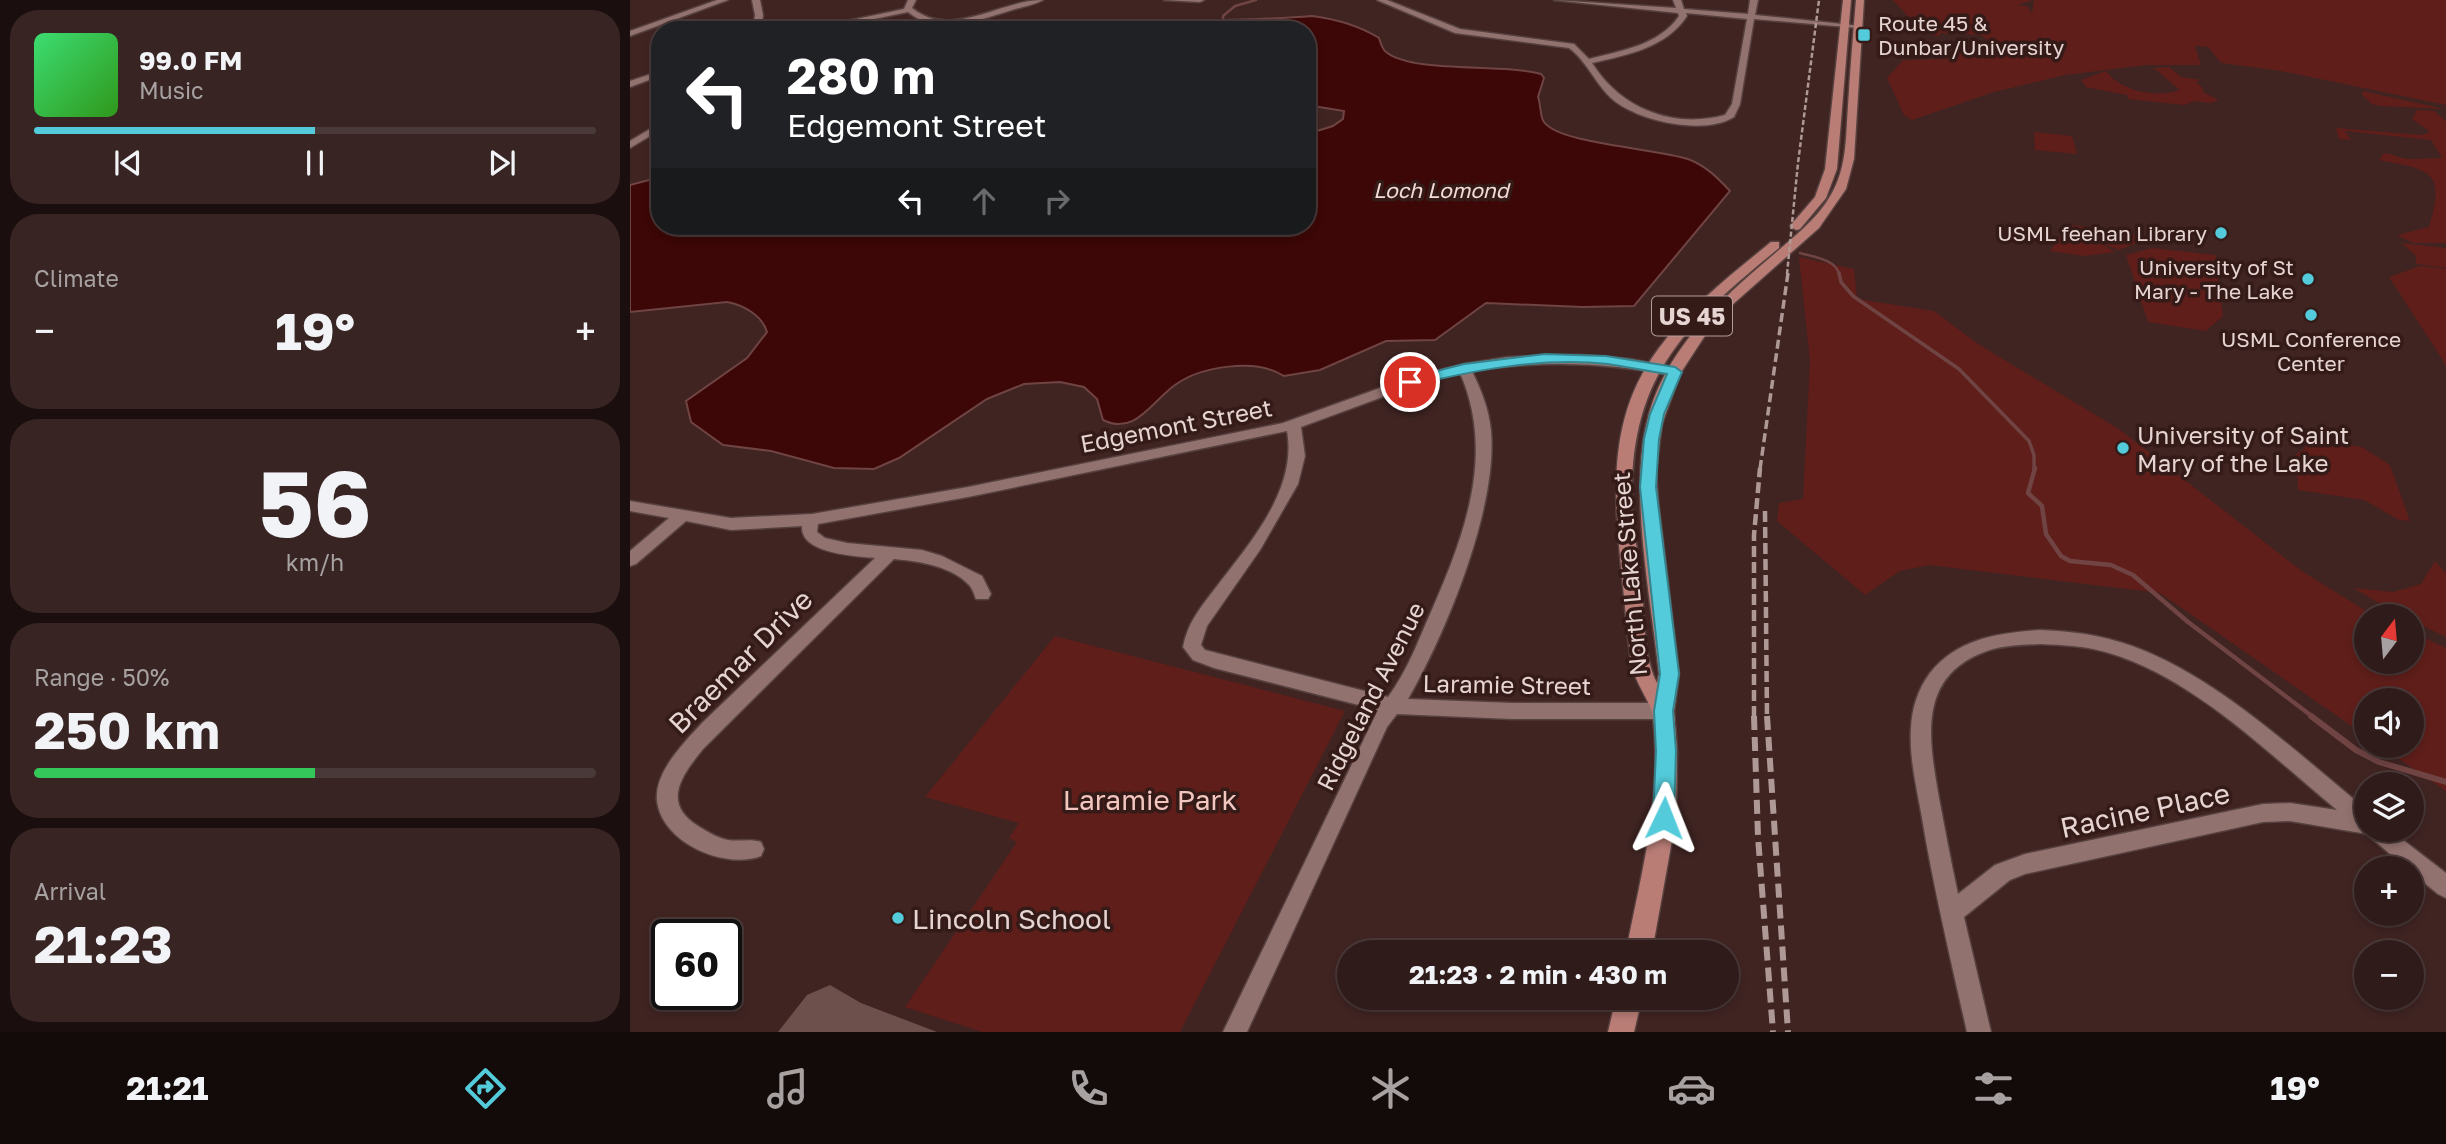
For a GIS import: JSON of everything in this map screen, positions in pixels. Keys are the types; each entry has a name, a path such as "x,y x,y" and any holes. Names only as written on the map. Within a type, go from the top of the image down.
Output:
{"main road":[{"name":"North Lake Street","path":"1663,711 1644,676 1623,500 1630,421 1639,392 1652,367 1674,336 1694,314 1781,241 1820,198 1832,163 1847,0"},
{"name":"North Lake Street","path":"1641,940 1664,818 1666,751 1663,711 1670,674 1648,501 1648,470 1657,414 1675,372 1711,319 1815,225 1840,189 1849,159 1860,0"},
{"path":"1621,1032 1626,1010"}],"street":[{"path":"666,21 724,0"},
{"path":"756,0 758,21"},
{"path":"909,10 912,0"},
{"path":"954,21 1039,0"},
{"path":"1168,0 1200,0"},
{"path":"1558,0 1683,13 1858,26"},
{"path":"1587,62 1627,51 1663,36 1680,23 1683,13 1677,0"},
{"path":"1387,1 1458,31 1564,44 1578,50 1606,88 1636,110 1685,120 1724,118 1732,115 1754,0"},
{"path":"853,21 909,10 923,21"},
{"path":"630,34 651,26"},
{"path":"630,84 651,76"},
{"path":"630,145 651,132"},
{"name":"Edgemont Street","path":"630,506 731,524 812,520 956,494 1293,425 1410,382 1464,368 1545,358 1606,360 1675,372"},
{"name":"Ridgeland Avenue","path":"1235,1032 1380,722 1405,688 1443,605 1473,524 1481,490 1485,433 1473,382 1464,368"},
{"name":"Laramie Street","path":"1293,425 1298,445 1296,468 1286,494 1200,622 1192,647 1199,655 1213,661 1392,706 1512,711 1663,711"},
{"path":"630,560 681,517"},
{"path":"812,520 809,530 811,536 822,543 890,555 935,559 976,580 982,594"},
{"name":"Braemar Drive","path":"753,849 726,851 689,834 675,822 667,807 668,789 674,771 685,753 709,729 890,555"},
{"path":"1979,1032 1937,844 1920,733 1924,704 1933,683 1953,661 1977,646 2025,636 2051,635 2108,644 2151,660 2191,682 2224,707 2354,814"},
{"name":"Racine Place","path":"1951,913 2003,872 2025,864 2263,813 2290,812 2354,822"},
{"path":"2390,842 2446,887"}],"green space":[{"path":"1893,0 2033,0 2017,5 2027,6 2032,13 2034,0 2446,0 2446,105 2281,71 2221,63 2208,47 2195,46 2201,65 2146,65 2065,75 1994,92 1912,120 1904,115 1887,78 1903,60 1943,59 1950,53 1962,52 1956,46 1992,43 1981,35 1940,33 1939,36 1925,32"},
{"path":"2169,67 2181,77 2201,80 2196,82 2203,88 2203,92 2219,100 2211,103 2195,101 2184,105 2128,99 2127,95 2086,87 2081,80 2106,71 2121,84 2140,91 2161,93 2180,90 2154,68"},
{"path":"2363,91 2444,109 2372,104 2362,95"},
{"path":"2417,110 2434,111 2446,121 2446,243 2413,243 2397,235 2429,227 2436,194 2434,183 2430,176 2422,171 2379,160 2384,153 2410,159 2442,158 2431,140 2345,131 2351,140 2339,139 2336,128 2422,135 2430,132 2412,119"},
{"path":"2034,132 2072,136 2077,154 2035,150"},
{"path":"2066,226 2108,229 2120,236 2141,234 2142,241 2119,250 2073,232"},
{"path":"2064,231 2104,245 2115,252 2084,256 2050,251"},
{"path":"2402,243 2446,248 2446,268 2416,264 2416,256"},
{"path":"2152,248 2216,255 2223,316 2206,331 2148,322 2126,255"},
{"path":"1799,257 1854,269 1857,299 1934,311 1978,344 2119,429 2302,571 2355,604 2354,674 2424,674 2424,638 2446,648 2446,791 2424,776 2424,772 2418,772 2398,758 2424,758 2424,688 2354,688 2354,728 2160,593 1929,565 1900,571 1865,595 1777,521 1779,503 1803,499 1810,361"},
{"path":"2420,266 2446,269 2446,365 2389,277"},
{"path":"2296,436 2362,447 2390,465 2410,521 2399,520 2364,500 2298,490 2296,454 2306,448"},
{"path":"2435,561 2446,573 2446,637 2424,627 2424,604 2380,604 2354,588 2393,592 2421,584"},
{"name":"Laramie Park","path":"1055,636 1345,711 1180,1032 982,1032 905,1007 1017,842 1009,838 1019,823 925,797"}],"water":[{"name":"Loch Lomond","path":"1312,16 1330,19 1379,38 1385,51 1399,59 1437,66 1541,74 1544,78 1538,97 1542,117 1553,129 1589,141 1688,159 1711,172 1730,191 1634,306 1486,303 1435,340 1386,341 1320,370 1284,376 1272,370 1244,366 1199,373 1175,385 1142,415 1124,424 1103,420 1097,399 1084,387 1060,382 1024,384 987,399 899,458 874,469 834,468 771,451 723,445 691,422 686,401 747,358 767,332 761,321 751,312 727,302 630,312 630,185 651,179 651,235 1316,235 1316,131 1333,126 1343,119 1344,111 1316,106 1316,21 1193,21"}],"building":[{"path":"830,985 861,1003 937,1032 778,1032 807,995"}],"waterway":[{"path":"1223,20 1223,16 1235,6 1256,0"},
{"path":"1800,253 1829,262 1839,274"},
{"path":"1839,273 1841,282 1853,296 1959,369 2029,441 2034,455 2034,469"},
{"path":"2035,468 2028,493 2042,506 2046,534 2061,556 2070,561 2111,565 2133,575 2188,622 2313,717"},
{"path":"2311,716 2356,750 2379,762 2446,782"}],"railway":[{"path":"1787,274 1819,0"},
{"path":"1760,469 1788,273"},
{"path":"1754,716 1754,535 1760,468"},
{"path":"1765,511 1767,717"},
{"path":"1754,716 1758,837 1773,1032"},
{"path":"1767,716 1788,1032"}],"place":[{"name":"Route 45 & Dunbar/University","path":"1864,35"},
{"name":"USML feehan Library","path":"2221,233"},
{"name":"University of St Mary - The Lake","path":"2308,279"},
{"name":"USML Conference Center","path":"2311,315"},
{"name":"University of Saint Mary of the Lake","path":"2123,448"},
{"name":"Lincoln School","path":"898,918"}],"route":[{"path":"1410,382 1464,368 1545,358 1606,360 1675,372 1657,414 1648,470 1648,501 1670,674 1663,711 1666,751 1664,818"}]}
